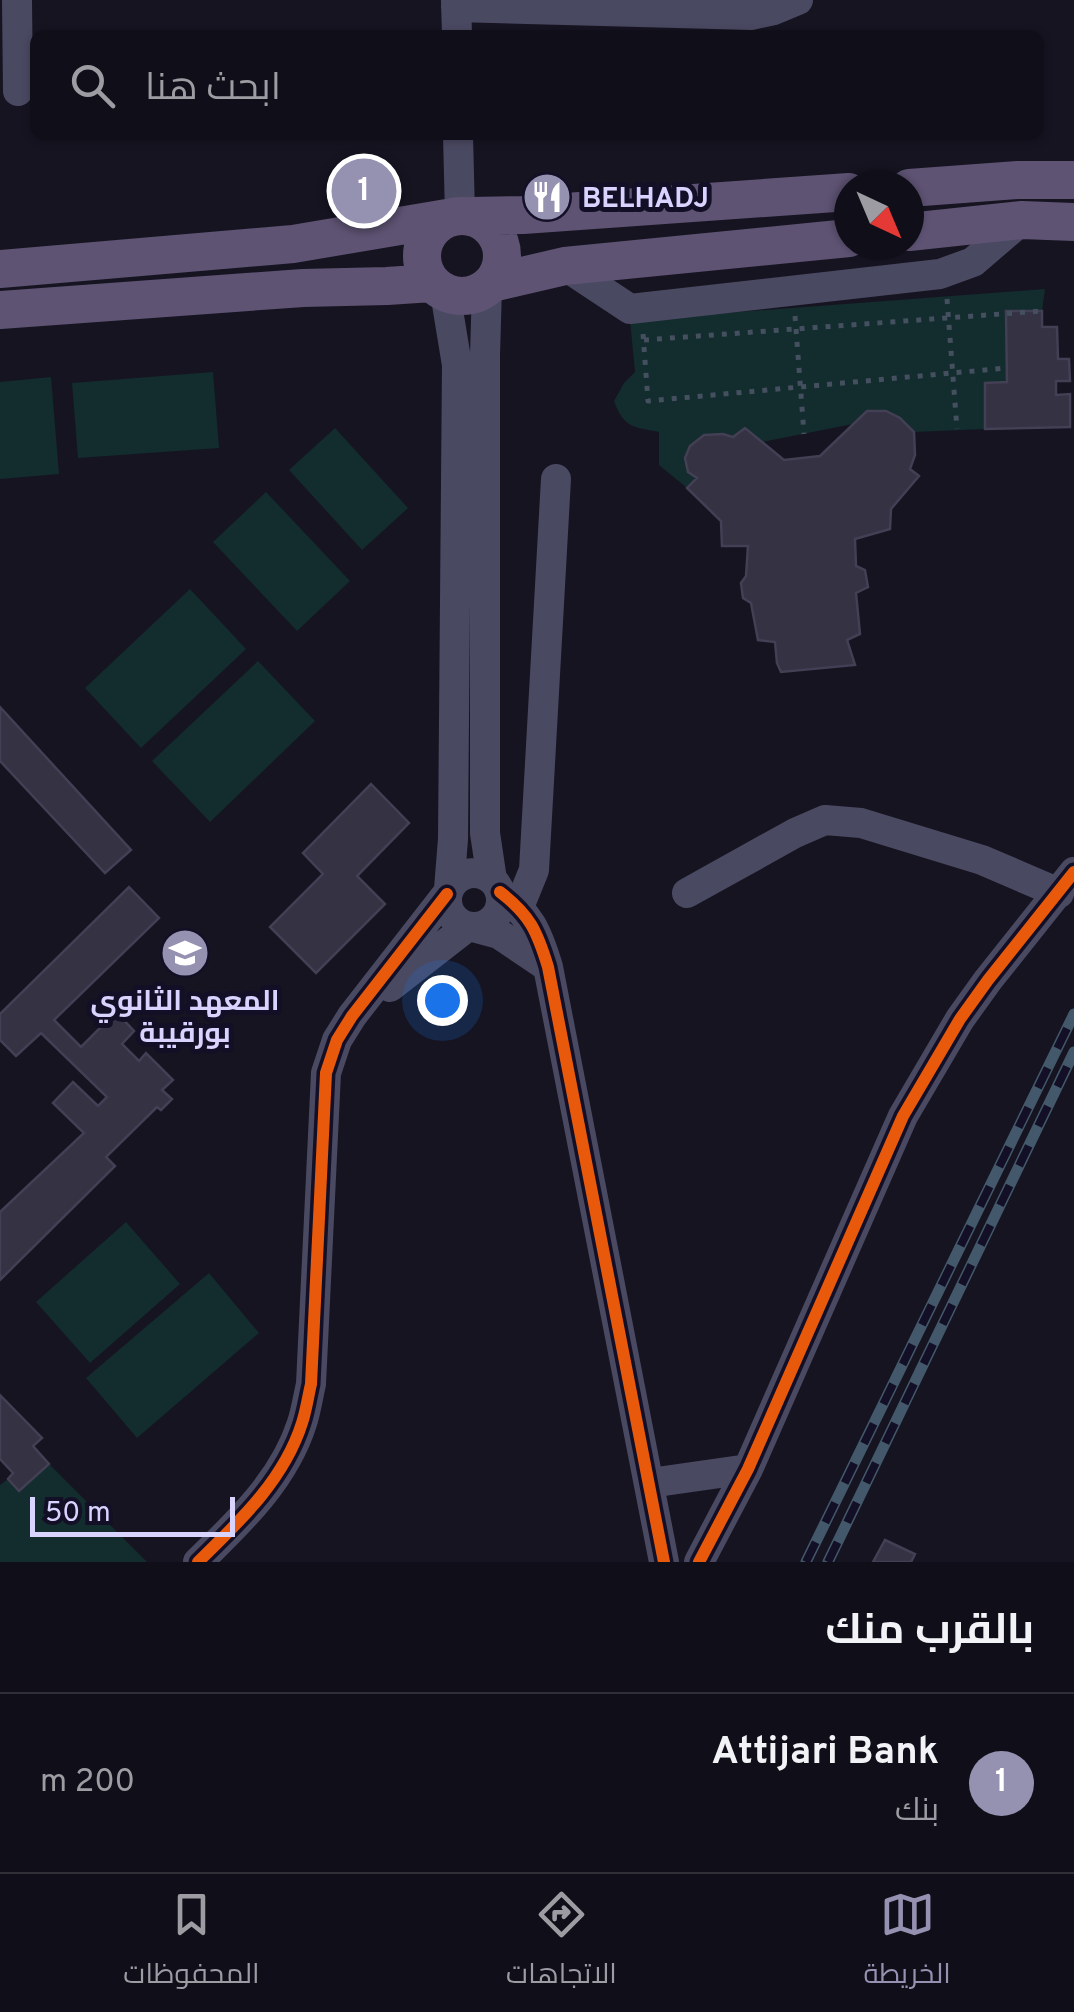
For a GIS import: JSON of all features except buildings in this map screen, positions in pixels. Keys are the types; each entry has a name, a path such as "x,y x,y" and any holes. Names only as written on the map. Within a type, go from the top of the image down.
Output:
{"main road":[{"path":"924,187 1074,180"},
{"path":"0,269 293,244 459,217 834,193"},
{"path":"489,285 499,273 502,250 492,228 483,220 459,217 436,225 423,246 425,272 438,287 456,296 468,296 489,285 565,266 834,239"},
{"path":"924,230 1022,220 1074,222"},
{"path":"0,310 303,288 438,287"}],"street":[{"path":"17,0 18,92"},
{"path":"456,14 751,15 798,0"},
{"path":"458,140 459,217"},
{"path":"565,266 630,309 940,274 972,262 1022,220"},
{"path":"352,1016 470,927 481,926 495,916 503,893 485,834 484,355 489,285"},
{"path":"438,287 457,365 453,840 448,911 460,923 499,934 548,967"},
{"path":"503,893 534,870 556,480"},
{"path":"686,894 795,832 825,820 862,822 1067,882 969,1006 903,1116 748,1469 698,1562"},
{"path":"198,1562 269,1486 302,1425 311,1384 326,1073 337,1040 454,882 468,874 476,874 503,893 539,936 548,967 664,1562"},
{"path":"650,1483 748,1469"}],"path":[{"path":"947,296 957,429"},
{"path":"795,308 804,434"},
{"path":"644,340 1042,311"},
{"path":"643,330 648,401 1006,368"}],"green space":[{"path":"1045,289 1042,311 1006,312 1007,382 985,383 985,429 914,432 886,411 867,411 853,424 762,442 745,428 733,437 713,434 697,439 688,452 688,472 697,478 687,488 659,465 659,432 630,425 614,401 635,372 630,320"},
{"path":"213,372 219,448 78,458 72,383"},
{"path":"51,377 59,474 0,479 0,382"},
{"path":"335,428 408,508 362,550 289,470"},
{"path":"266,492 350,581 297,631 213,542"},
{"path":"190,589 246,649 141,748 85,688"},
{"path":"258,661 315,721 210,822 152,761"},
{"path":"126,1222 180,1284 90,1363 36,1302"},
{"path":"209,1273 259,1333 137,1438 86,1378"},
{"path":"49,1464 147,1562 0,1562 0,1485 8,1479 20,1491"}],"railway":[{"path":"806,1562 1074,1014"},
{"path":"828,1562 1074,1052"}],"cycle path":[{"path":"699,1562 748,1469 903,1116 960,1019 1074,872"},
{"path":"500,892 531,925 548,967 664,1562"},
{"path":"198,1562 272,1481 294,1444 303,1418 311,1384 326,1073 337,1040 447,894"}],"place":[{"name":"Attijari Bank","path":"364,191"},
{"name":"BELHADJ","path":"547,197"},
{"name":"المعهد الثانوي بورقيبة","path":"185,953"}]}
